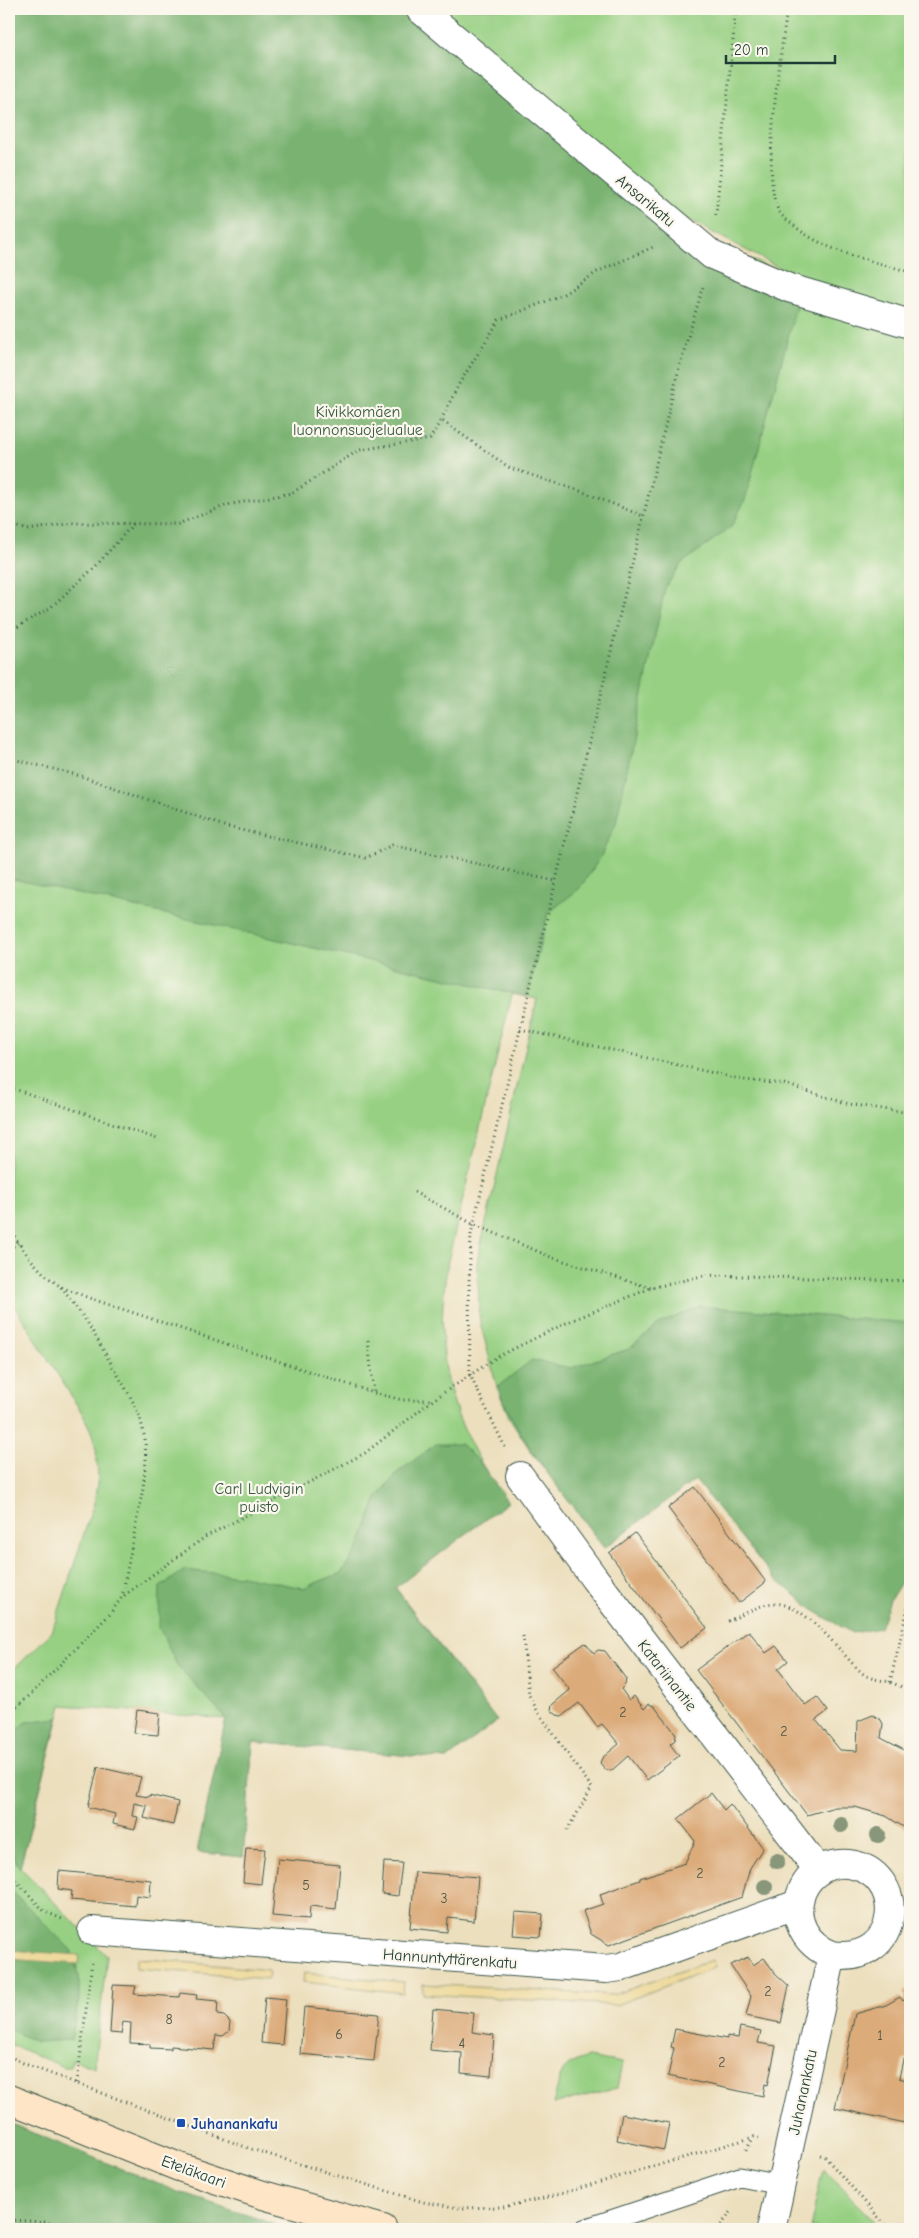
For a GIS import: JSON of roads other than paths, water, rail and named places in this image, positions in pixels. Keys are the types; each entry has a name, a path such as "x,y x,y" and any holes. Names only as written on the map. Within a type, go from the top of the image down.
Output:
{"main road":[{"name":"Eteläkaari","path":"9,2099 179,2167 263,2196 384,2229"}],"street":[{"name":"Ansarikatu","path":"420,9 712,255 789,288 910,324"},
{"name":"Katariinantie","path":"520,1476 594,1578 819,1871"},
{"path":"848,1864 862,1868 875,1876 884,1888 900,1900 890,1915 887,1928 880,1940 870,1949 858,1955 845,1957 819,1950 809,1942 802,1930 798,1917 798,1904 806,1885 819,1871 833,1865 848,1864"},
{"name":"Hannuntyttärenkatu","path":"92,1931 606,1969 621,1967 798,1904"},
{"name":"Juhanankatu","path":"771,2229 832,1955"}],"lane":[{"path":"584,2229 740,2177 781,2185"}],"place":[{"name":"Juhanankatu","path":"181,2123"}],"park label":[{"name":"Kivikkomäen luonnonsuojelualue","path":"358,420"},
{"name":"Carl Ludvigin puisto","path":"259,1497"}]}
